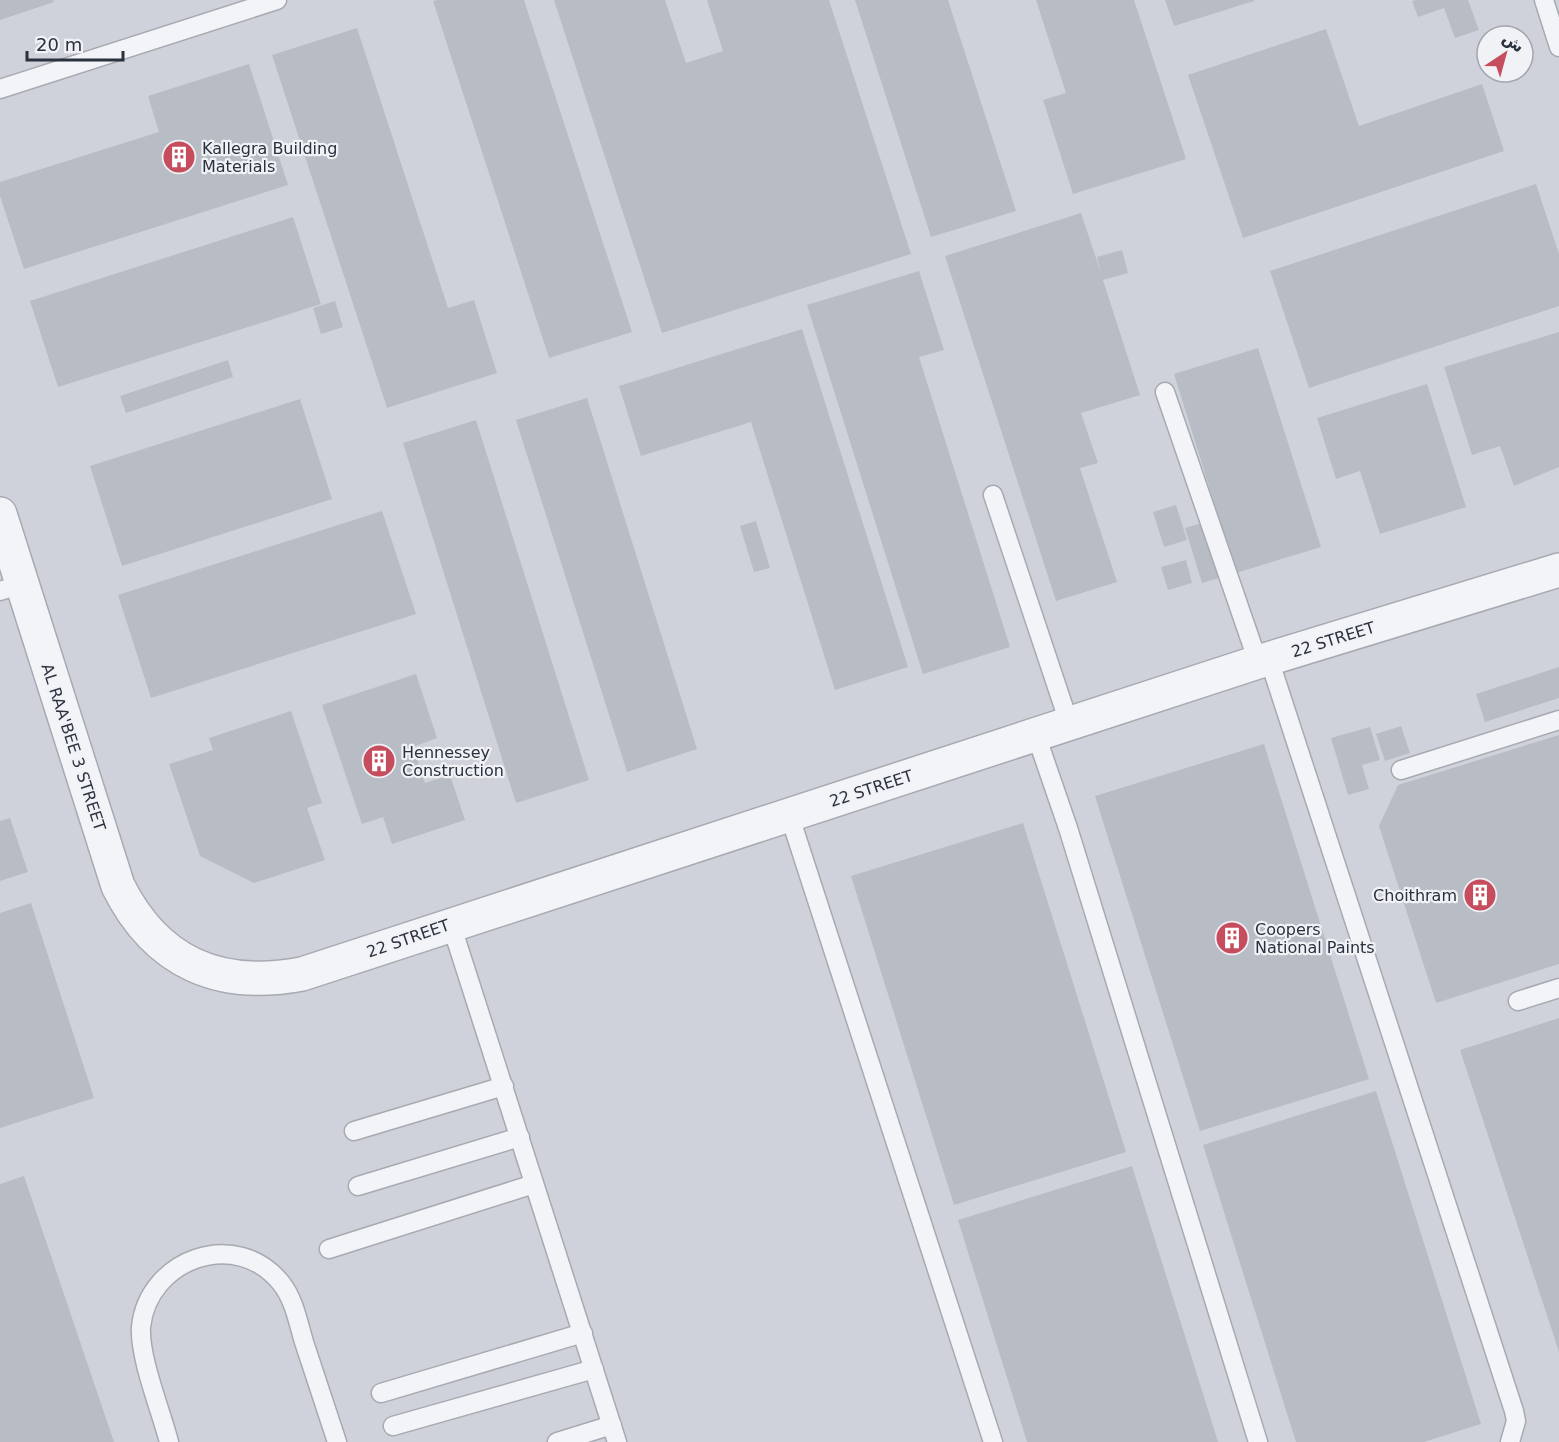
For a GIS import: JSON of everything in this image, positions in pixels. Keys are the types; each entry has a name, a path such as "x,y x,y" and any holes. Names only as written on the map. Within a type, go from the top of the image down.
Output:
{"street":[{"name":"AL RAA'BEE 3 STREET","path":"0,514 11,588 118,886 129,908 144,928 182,960"},
{"name":"22 STREET","path":"182,960 228,977 278,979 302,974 1069,723 1559,570"}],"lane":[{"path":"0,89 278,0"},
{"path":"1544,0 1559,47"},
{"path":"1165,392 1264,661 1514,1411 1516,1421 1510,1442"},
{"path":"993,495 1069,723"},
{"path":"1401,770 1559,720"},
{"path":"1036,735 1068,828 1258,1442"},
{"path":"789,814 993,1442"},
{"path":"451,924 615,1434 557,1442"},
{"path":"1518,1001 1559,988"},
{"path":"354,1131 504,1086"},
{"path":"358,1186 520,1137"},
{"path":"329,1249 534,1184"},
{"path":"169,1442 142,1347 144,1312 160,1281 173,1269 188,1260 220,1254 237,1255 268,1270 289,1295 337,1442"},
{"path":"381,1393 583,1334"},
{"path":"393,1426 594,1368"}],"shaded area":[{"path":"0,0 1559,0 1559,1442 0,1442"}],"building":[{"path":"0,0 53,0 54,2 0,20"},
{"path":"524,0 632,332 549,358 433,1"},
{"path":"554,0 665,0 686,63 723,51 707,0 829,0 911,254 662,333"},
{"path":"855,0 948,0 1016,211 931,237"},
{"path":"1036,0 1134,0 1186,159 1073,194 1043,100 1066,93"},
{"path":"1165,0 1254,0 1254,1 1174,26"},
{"path":"1468,0 1477,24 1475,31 1455,38 1444,8 1418,17 1412,1"},
{"path":"357,28 448,308 474,300 497,373 387,408 272,55"},
{"path":"1326,29 1359,126 1482,84 1504,151 1243,238 1188,75"},
{"name":"Kallegra Building Materials","path":"249,64 288,185 24,269 0,196 0,182 159,132 148,96"},
{"path":"1536,184 1559,254 1559,306 1309,388 1270,271"},
{"path":"1081,213 1101,273 1097,257 1122,250 1128,273 1103,280 1140,395 1081,413 1098,463 1080,468 1117,582 1056,601 945,256"},
{"path":"293,217 321,304 58,387 30,301"},
{"path":"919,271 944,350 919,357 1010,647 923,674 807,305"},
{"path":"335,301 343,327 321,334 313,308"},
{"path":"802,329 908,667 835,690 751,422 641,456 619,386"},
{"path":"1559,332 1559,467 1514,486 1500,446 1472,455 1444,367"},
{"path":"1258,348 1321,547 1236,573 1174,374"},
{"path":"228,360 233,377 126,413 120,396"},
{"path":"1427,384 1466,507 1380,534 1360,471 1336,479 1317,418"},
{"path":"587,398 697,749 627,772 516,420"},
{"path":"300,399 332,499 122,566 90,466"},
{"path":"476,420 589,780 516,803 403,443"},
{"path":"1176,505 1187,540 1164,547 1153,512"},
{"path":"382,511 416,614 151,698 118,595"},
{"path":"756,521 770,568 754,572 740,526"},
{"path":"1202,523 1219,578 1202,583 1185,528"},
{"path":"1186,560 1192,583 1168,590 1161,567"},
{"path":"1559,667 1559,698 1485,722 1476,694"},
{"name":"Hennessey Construction","path":"416,674 437,738 413,747 425,783 450,775 465,820 392,844 383,817 362,824 322,705"},
{"path":"291,711 322,803 307,808 325,860 254,883 200,856 169,764 213,750 209,738"},
{"path":"1401,726 1410,753 1385,761 1376,734"},
{"path":"1370,727 1380,760 1362,765 1369,789 1348,795 1331,738"},
{"name":"Choithram","path":"1559,735 1559,964 1436,1003 1379,826 1398,785"},
{"name":"Coopers National Paints","path":"1264,744 1369,1079 1200,1131 1095,796"},
{"path":"10,818 28,872 0,881 0,821"},
{"path":"1023,823 1126,1152 954,1205 851,876"},
{"path":"31,903 94,1098 0,1128 0,913"},
{"path":"1559,1018 1559,1352 1460,1050"},
{"path":"1376,1091 1481,1424 1424,1442 1296,1442 1203,1145"},
{"path":"1132,1166 1218,1442 1027,1442 958,1220"},
{"path":"24,1176 114,1442 0,1442 0,1184"}],"place":[{"name":"Kallegra Building Materials","path":"179,157"},
{"name":"Hennessey Construction","path":"379,761"},
{"name":"Choithram","path":"1480,895"},
{"name":"Coopers National Paints","path":"1232,938"}]}
